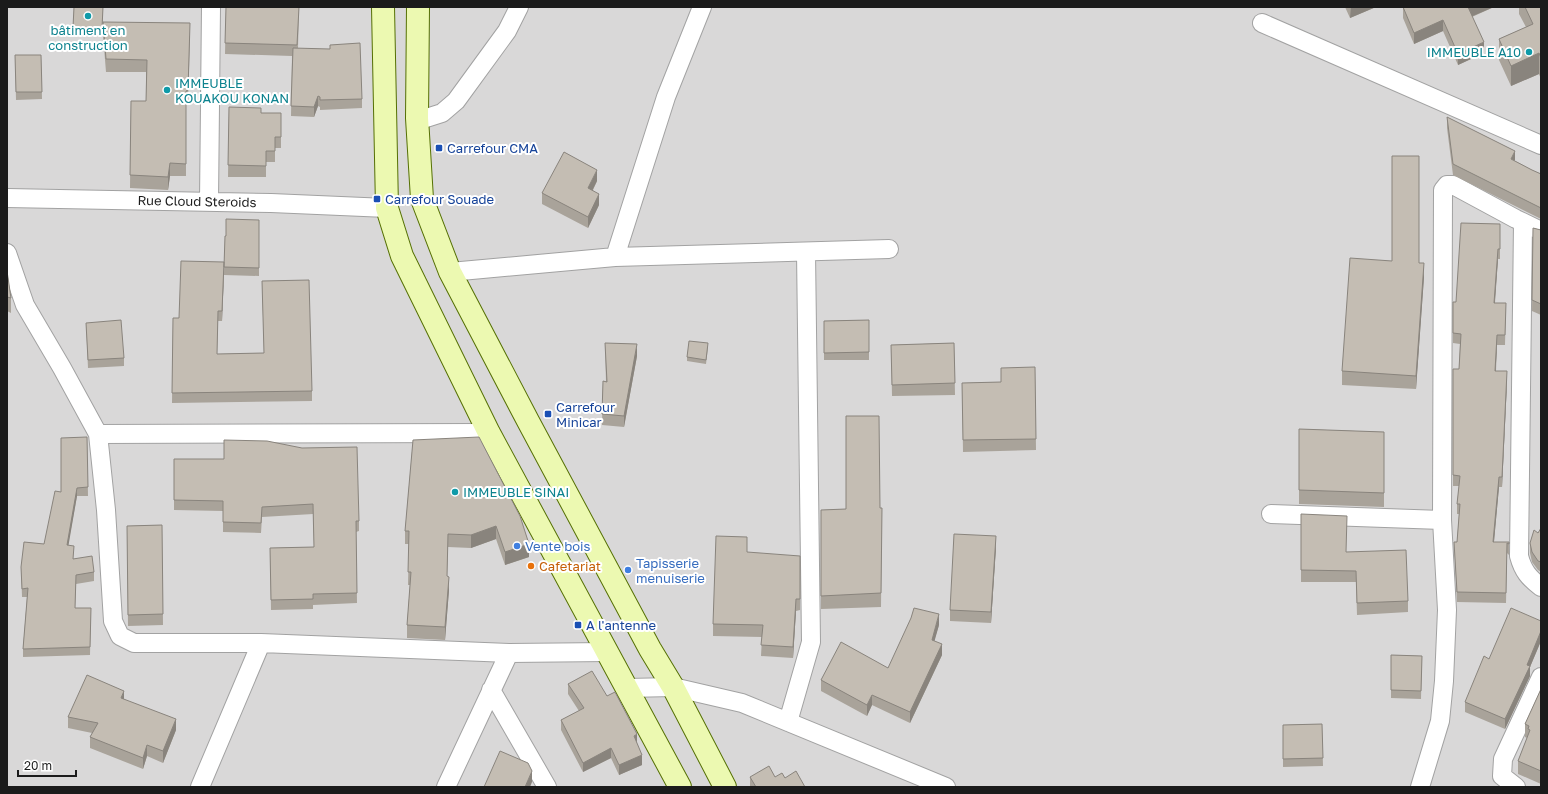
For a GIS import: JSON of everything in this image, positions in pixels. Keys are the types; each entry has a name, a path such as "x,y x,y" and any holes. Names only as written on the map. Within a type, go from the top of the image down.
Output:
{"main road":[{"path":"383,7 387,208 402,256 489,433 680,787"},
{"path":"418,7 417,118 422,199 450,272 650,648 673,687 725,787"}],"street":[{"path":"209,202 211,7"},
{"path":"417,118 420,120 442,113 456,101 507,31 519,7"},
{"path":"615,257 666,97 702,7"},
{"path":"1262,23 1541,145"},
{"path":"1420,787 1440,721 1444,681 1447,610 1442,520 1444,190 1447,185 1453,185 1523,223 1541,231"},
{"name":"Rue Cloud Steroids","path":"7,198 271,203 387,208"},
{"path":"1523,223 1519,556 1522,567 1529,578 1541,587"},
{"path":"450,272 615,257 889,249"},
{"path":"788,722 810,642 806,252"},
{"path":"7,253 25,305 98,434 106,510 113,621 120,636 134,642 261,643 509,653 608,652"},
{"path":"98,434 489,433"},
{"path":"1271,514 1442,520"},
{"path":"200,787 261,643"},
{"path":"446,787 509,653"},
{"path":"1516,787 1502,776 1503,758 1541,677"},
{"path":"627,688 673,687 742,704 946,787"},
{"path":"491,690 547,787"}],"shaded area":[{"path":"7,7 1541,7 1541,787 7,787"}],"building":[{"name":"bâtiment en construction","path":"74,7 103,7 102,28 73,27"},
{"path":"226,7 299,7 297,45 225,43"},
{"path":"1403,7 1468,7 1484,42 1458,54 1443,20 1414,33"},
{"path":"1525,7 1541,7 1541,58 1539,53 1511,66 1499,39 1533,24"},
{"path":"103,22 190,23 188,90 186,91 186,164 170,163 168,177 130,175 131,101 146,101 147,60 106,59"},
{"path":"360,43 362,99 320,100 320,97 318,96 314,107 291,106 293,48 330,49 330,45"},
{"path":"15,55 41,55 42,92 16,92"},
{"path":"229,107 261,108 261,113 281,113 281,137 275,137 275,151 266,151 266,166 228,165"},
{"path":"1447,117 1515,151 1511,159 1541,174 1541,208 1453,164"},
{"path":"564,152 597,170 588,188 599,194 588,217 542,193"},
{"path":"1392,156 1419,156 1419,263 1424,263 1416,376 1342,371 1350,258 1392,261"},
{"path":"226,219 259,220 259,268 224,267"},
{"path":"1461,223 1500,224 1500,249 1498,249 1494,303 1506,303 1505,335 1497,335 1495,371 1507,371 1502,477 1499,477 1493,542 1509,542 1509,544 1507,543 1506,593 1457,592 1454,542 1457,542 1460,504 1457,504 1460,476 1453,475 1453,369 1459,369 1461,334 1453,333 1453,302 1456,302"},
{"path":"1533,228 1541,230 1541,304 1532,300"},
{"path":"181,261 224,262 222,311 218,311 217,354 264,353 262,281 309,280 312,391 172,393 173,318 179,318"},
{"path":"7,271 11,298 7,297"},
{"path":"121,320 124,358 88,360 86,323"},
{"path":"869,320 869,352 824,353 824,321"},
{"path":"689,341 708,343 706,360 687,357"},
{"path":"605,343 637,344 624,416 602,414 603,381 607,382"},
{"path":"954,343 955,383 892,385 891,345"},
{"path":"1035,367 1036,439 963,440 962,383 1001,382 1001,368"},
{"path":"846,416 879,416 880,508 882,508 881,593 821,596 821,510 846,509"},
{"path":"1299,429 1384,432 1384,493 1299,490"},
{"path":"87,437 88,487 77,488 67,545 74,546 73,559 92,556 94,572 76,575 75,608 91,608 90,647 23,649 28,588 22,589 21,567 24,542 44,544 55,491 61,492 61,438"},
{"name":"IMMEUBLE SINAI","path":"479,437 520,516 529,544 505,552 496,526 471,535 448,534 447,576 449,577 445,627 407,625 411,572 408,572 409,531 405,531 413,440"},
{"path":"224,440 267,441 302,448 357,447 359,521 356,521 357,593 313,594 313,599 271,600 270,548 314,547 313,504 262,507 261,523 223,522 223,501 174,500 174,459 224,459"},
{"path":"1301,514 1347,516 1346,552 1406,550 1408,601 1357,603 1356,571 1301,570"},
{"path":"162,525 163,614 128,615 127,526"},
{"path":"1541,528 1541,562 1538,561 1532,552 1530,543 1534,530 1538,533"},
{"path":"954,534 996,536 991,612 950,610"},
{"path":"716,536 747,537 747,552 800,556 800,599 796,599 793,647 761,645 763,625 713,624"},
{"path":"914,608 939,614 932,640 942,644 910,712 872,695 867,705 821,680 841,642 888,668 911,618"},
{"path":"1511,608 1541,621 1541,631 1527,665 1530,666 1505,719 1465,702 1484,656 1489,659"},
{"path":"1391,655 1422,656 1421,691 1391,690"},
{"path":"592,671 607,696 615,692 637,734 634,736 642,755 619,765 611,748 583,763 561,720 584,708 568,684"},
{"path":"87,675 124,691 121,698 176,719 163,751 147,745 143,758 90,737 98,723 68,717"},
{"path":"1541,689 1541,771 1518,761 1530,730 1528,729 1529,726 1525,724"},
{"path":"1322,724 1323,758 1283,759 1283,725"},
{"path":"500,751 528,763 532,771 525,787 484,787"},
{"path":"769,766 775,777 782,773 785,778 796,771 805,787 756,787 750,777"}],"place":[{"name":"bâtiment en construction","path":"88,16"},
{"name":"IMMEUBLE A10","path":"1529,52"},
{"name":"IMMEUBLE KOUAKOU KONAN","path":"167,90"},
{"name":"Carrefour CMA","path":"439,148"},
{"name":"Carrefour Souade","path":"377,199"},
{"name":"Carrefour Minicar","path":"548,414"},
{"name":"IMMEUBLE SINAI","path":"455,492"},
{"name":"Vente bois","path":"517,546"},
{"name":"Cafetariat","path":"531,566"},
{"name":"Tapisserie menuiserie","path":"628,570"},
{"name":"A l'antenne","path":"578,625"}]}
